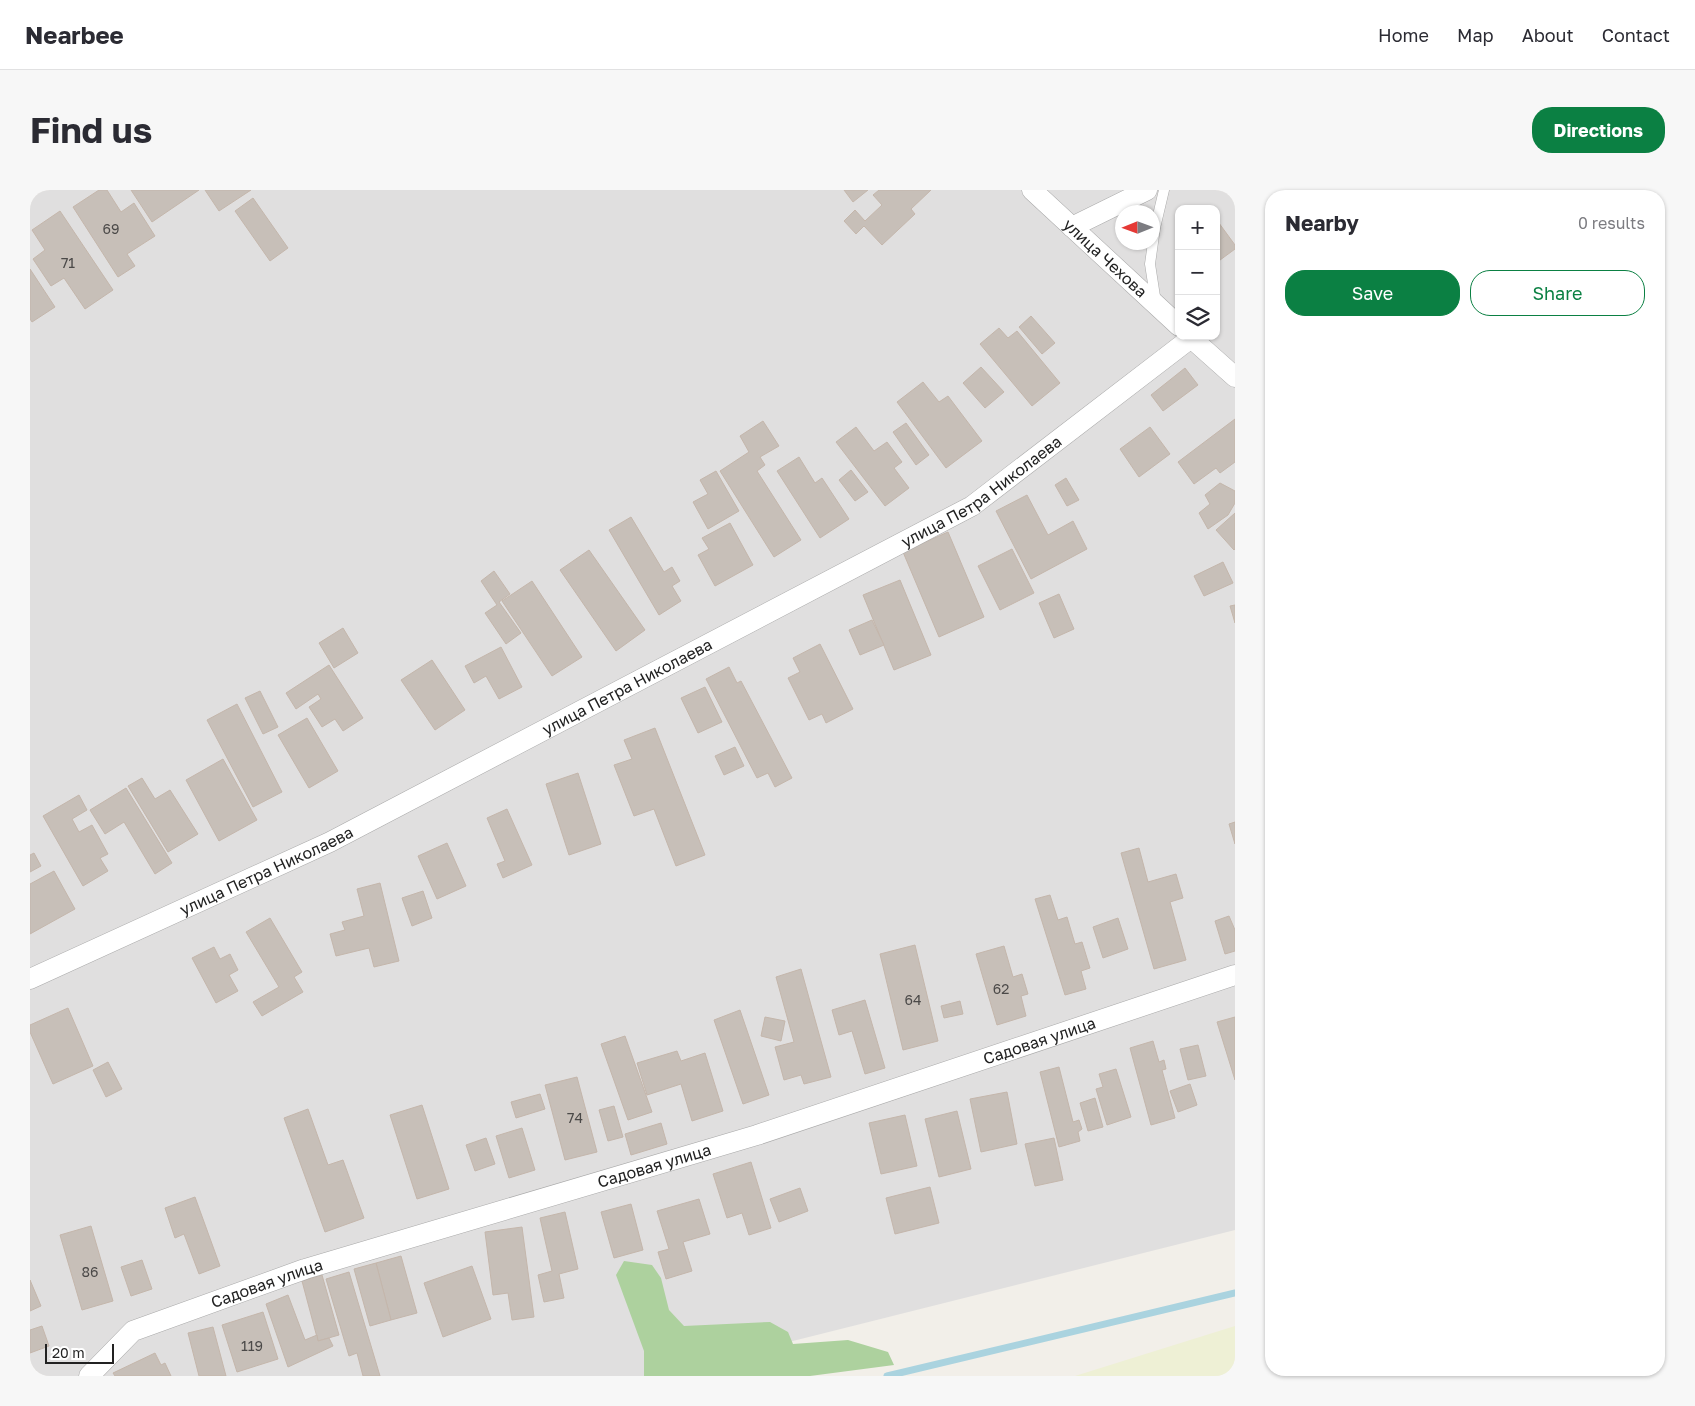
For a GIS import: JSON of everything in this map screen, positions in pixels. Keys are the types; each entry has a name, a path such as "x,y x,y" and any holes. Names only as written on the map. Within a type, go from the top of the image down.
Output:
{"street":[{"name":"улица Чехова","path":"1032,190 1175,323"},
{"path":"1072,227 1146,190"},
{"name":"улица Петра Николаева","path":"30,979 330,842 972,506 1177,340"},
{"name":"улица Чехова","path":"1194,340 1235,377"},
{"name":"Садовая улица","path":"88,1376 133,1331 305,1269 757,1136 1235,975"}],"lane":[{"path":"1157,306 1150,264 1154,228 1164,190"}],"shaded area":[{"path":"30,190 1235,190 1235,1230 654,1376 30,1376"}],"green space":[{"path":"624,1261 652,1265 661,1278 669,1310 684,1326 770,1322 788,1332 793,1344 848,1340 888,1352 894,1365 810,1376 644,1376 644,1351 616,1275"},
{"path":"1235,1326 1235,1376 1075,1376"}],"building":[{"path":"99,190 107,190 121,212 134,203 155,236 127,254 135,266 118,277 73,207"},
{"path":"131,190 199,190 152,222"},
{"path":"205,190 251,190 219,211"},
{"path":"844,190 868,190 853,202"},
{"path":"879,190 931,190 911,209 915,214 882,245 864,226 856,234 844,221 855,210 865,221 882,205 873,195"},
{"path":"253,198 288,248 270,261 235,211"},
{"path":"60,211 113,290 85,309 64,278 51,286 33,259 45,250 32,230"},
{"path":"1220,224 1235,245 1235,249 1220,260"},
{"path":"30,269 55,307 32,322 30,319"},
{"path":"1031,316 1055,343 1042,354 1019,327"},
{"path":"999,328 1008,338 1017,331 1060,383 1032,406 980,344"},
{"path":"981,367 1004,392 985,408 963,383"},
{"path":"1185,368 1198,385 1163,411 1151,395"},
{"path":"923,382 939,402 948,396 982,441 946,468 897,402"},
{"path":"1235,419 1235,462 1220,473 1216,468 1194,484 1178,462"},
{"path":"763,421 779,446 760,457 765,465 757,471 801,540 774,557 720,471 749,452 740,436"},
{"path":"906,423 929,455 916,465 893,432"},
{"path":"856,427 874,451 887,442 902,462 894,468 909,488 885,506 836,442"},
{"path":"1150,427 1170,454 1139,477 1120,449"},
{"path":"799,457 815,483 822,478 849,519 820,538 777,471"},
{"path":"851,470 868,492 855,501 839,480"},
{"path":"716,471 739,511 708,529 693,502 708,494 700,480"},
{"path":"1066,478 1079,500 1067,506 1055,485"},
{"path":"1220,483 1235,491 1235,503 1228,515 1208,529 1199,513 1210,504 1205,495"},
{"path":"1027,495 1048,535 1073,521 1087,549 1031,579 996,511"},
{"path":"1235,513 1235,549 1234,550 1216,530"},
{"path":"631,517 664,572 672,567 680,581 672,586 681,601 659,615 609,530"},
{"path":"730,523 753,565 715,586 698,555 709,549 702,538"},
{"path":"948,532 984,617 939,637 903,552"},
{"path":"1012,549 1034,593 1000,610 978,566"},
{"path":"589,550 645,630 616,651 560,570"},
{"path":"1223,562 1233,583 1204,596 1194,576"},
{"path":"494,571 510,594 499,602 521,633 506,644 485,613 497,605 481,581"},
{"path":"900,580 931,655 894,670 863,595"},
{"path":"532,581 582,657 552,676 502,601"},
{"path":"1059,594 1074,629 1054,638 1039,603"},
{"path":"1235,605 1235,623 1230,606"},
{"path":"872,620 884,645 860,655 849,630"},
{"path":"343,628 358,653 334,668 319,643"},
{"path":"820,644 853,709 826,723 822,714 809,720 788,678 800,672 793,658"},
{"path":"501,647 522,687 499,699 486,676 474,683 465,666"},
{"path":"432,660 465,710 435,730 401,680"},
{"path":"329,665 363,718 343,731 335,719 322,727 309,707 321,699 318,694 296,709 286,693"},
{"path":"729,667 737,683 741,681 792,778 775,787 768,773 757,778 706,679"},
{"path":"705,687 722,722 698,733 681,698"},
{"path":"260,691 278,727 263,734 245,698"},
{"path":"237,704 282,792 253,807 207,720"},
{"path":"307,718 338,771 309,788 278,735"},
{"path":"655,728 705,855 676,866 654,809 634,816 614,765 632,759 624,740"},
{"path":"735,747 744,766 724,775 715,756"},
{"path":"223,759 257,820 219,841 186,780"},
{"path":"578,773 601,844 569,855 546,784"},
{"path":"142,778 155,799 170,790 198,834 168,852 128,786"},
{"path":"126,788 172,863 155,874 124,822 105,834 90,810"},
{"path":"79,795 87,810 72,819 79,832 92,825 108,854 100,858 108,871 83,886 43,816"},
{"path":"507,809 532,865 503,878 497,864 505,861 487,818"},
{"path":"1235,822 1235,844 1229,824"},
{"path":"447,843 466,886 437,899 418,856"},
{"path":"1139,848 1148,882 1176,874 1183,898 1170,902 1186,960 1154,969 1121,853"},
{"path":"34,853 41,866 30,872 30,855"},
{"path":"54,871 75,909 30,934 30,884"},
{"path":"380,883 399,961 374,967 369,948 336,956 330,934 345,930 342,922 364,916 357,889"},
{"path":"423,891 432,918 412,926 402,898"},
{"path":"1050,895 1058,920 1067,917 1075,944 1082,942 1090,968 1081,971 1086,989 1065,995 1035,899"},
{"path":"1229,916 1235,930 1235,951 1225,954 1215,921"},
{"path":"270,918 302,972 294,977 303,992 262,1016 253,1002 279,987 246,932"},
{"path":"1118,918 1128,949 1103,958 1093,927"},
{"path":"915,945 938,1041 903,1050 880,954"},
{"path":"1004,946 1013,977 1022,974 1028,994 1021,996 1026,1016 997,1025 976,954"},
{"path":"214,947 220,959 230,954 238,970 229,975 238,991 216,1003 192,958"},
{"path":"801,969 831,1077 804,1084 801,1075 784,1080 775,1047 794,1042 776,977"},
{"path":"865,1000 885,1068 865,1074 852,1031 839,1035 832,1010"},
{"path":"960,1001 963,1014 944,1018 941,1006"},
{"path":"68,1008 93,1066 53,1084 30,1032 30,1025"},
{"path":"740,1010 769,1095 743,1104 714,1020"},
{"path":"765,1017 785,1021 781,1041 761,1036"},
{"path":"1235,1017 1235,1080 1217,1022"},
{"path":"625,1036 652,1112 628,1120 601,1044"},
{"path":"1153,1041 1159,1062 1164,1060 1166,1069 1162,1070 1175,1118 1151,1125 1130,1048"},
{"path":"1198,1045 1206,1076 1188,1080 1180,1049"},
{"path":"677,1051 681,1061 705,1053 723,1111 692,1121 681,1084 647,1095 637,1063"},
{"path":"108,1062 122,1089 106,1097 93,1070"},
{"path":"1059,1067 1073,1122 1079,1120 1082,1129 1078,1132 1080,1141 1059,1147 1040,1072"},
{"path":"1116,1069 1131,1117 1107,1125 1096,1089 1103,1087 1099,1074"},
{"path":"577,1077 597,1152 565,1160 545,1085"},
{"path":"1190,1084 1197,1105 1178,1112 1170,1091"},
{"path":"1007,1092 1017,1144 981,1152 970,1099"},
{"path":"540,1094 545,1109 516,1118 511,1102"},
{"path":"1095,1098 1103,1127 1088,1131 1080,1103"},
{"path":"422,1105 449,1189 417,1199 390,1115"},
{"path":"614,1106 623,1137 608,1141 599,1110"},
{"path":"308,1109 328,1165 343,1160 364,1218 325,1232 284,1118"},
{"path":"957,1111 971,1169 939,1177 925,1119"},
{"path":"905,1115 917,1166 881,1174 869,1123"},
{"path":"661,1123 667,1144 631,1155 625,1134"},
{"path":"522,1128 535,1170 509,1178 496,1136"},
{"path":"486,1138 495,1164 475,1171 466,1145"},
{"path":"1054,1138 1063,1180 1035,1186 1025,1144"},
{"path":"751,1162 771,1228 749,1235 742,1213 727,1218 713,1174"},
{"path":"930,1187 939,1223 895,1234 886,1198"},
{"path":"800,1188 808,1211 779,1222 770,1199"},
{"path":"195,1197 220,1266 199,1274 184,1234 175,1238 165,1208"},
{"path":"699,1199 710,1234 683,1242 692,1271 666,1279 658,1252 669,1249 657,1211"},
{"path":"631,1204 643,1250 614,1258 601,1212"},
{"path":"565,1212 578,1269 559,1274 564,1298 544,1302 538,1275 552,1271 540,1218"},
{"path":"91,1226 113,1301 82,1310 60,1235"},
{"path":"522,1227 534,1317 512,1320 508,1293 493,1295 485,1232"},
{"path":"401,1256 417,1313 391,1320 376,1263"},
{"path":"142,1260 152,1289 131,1296 121,1267"},
{"path":"376,1263 391,1320 370,1326 354,1269"},
{"path":"472,1266 491,1319 443,1337 424,1283"},
{"path":"349,1272 380,1376 363,1376 357,1353 349,1356 326,1279"},
{"path":"322,1275 339,1335 318,1341 302,1281"},
{"path":"30,1280 41,1306 30,1311"},
{"path":"288,1295 305,1340 317,1335 318,1341 329,1338 333,1346 288,1367 266,1304"},
{"path":"263,1312 278,1359 237,1372 222,1325"},
{"path":"42,1326 49,1346 30,1353 30,1330"},
{"path":"213,1327 226,1376 199,1376 188,1333"},
{"path":"155,1353 161,1365 165,1363 171,1376 115,1376 113,1373"}],"waterway":[{"path":"887,1376 1235,1293"}]}
